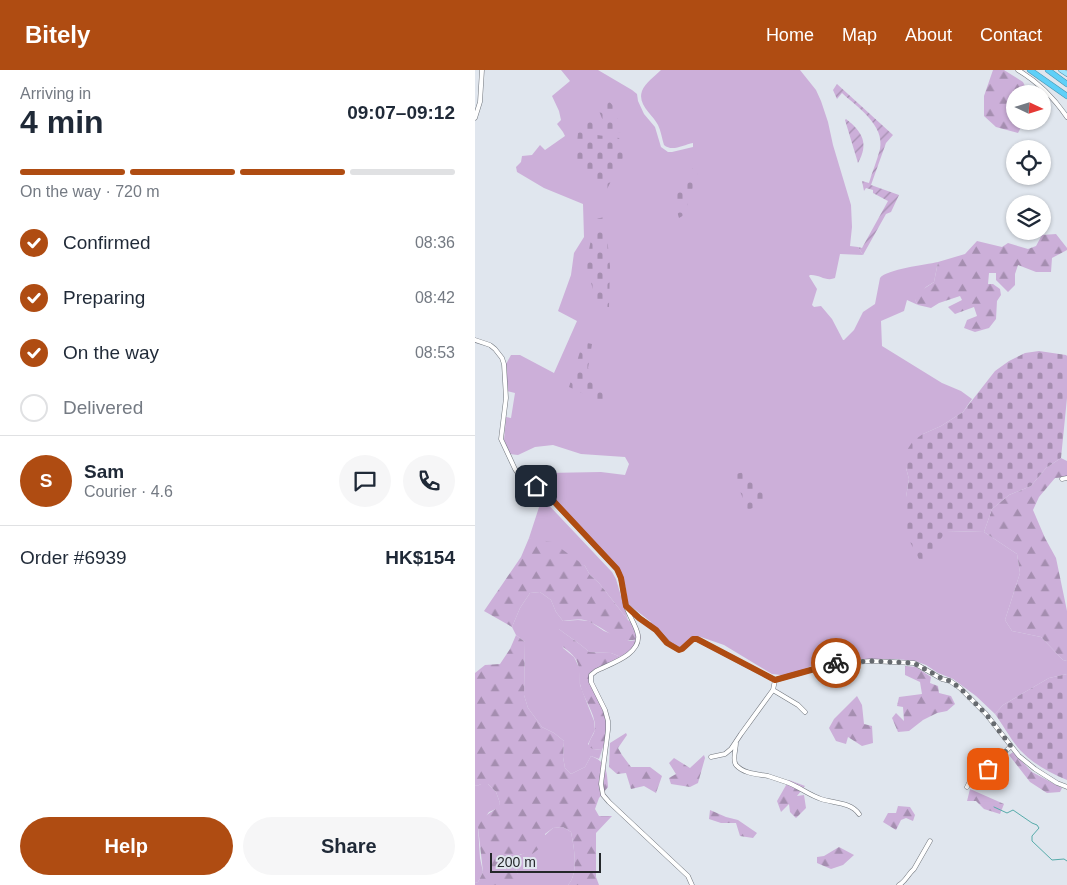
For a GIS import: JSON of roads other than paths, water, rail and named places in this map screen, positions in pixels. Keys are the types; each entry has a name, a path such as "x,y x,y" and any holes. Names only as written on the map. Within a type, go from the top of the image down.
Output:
{"highway":[{"path":"1030,70 1067,96"},
{"path":"1048,70 1067,84"}],"main road":[{"path":"1061,70 1067,74"}],"street":[{"path":"475,118 480,102 482,70"},
{"path":"1018,70 1044,90 1067,117"},
{"path":"475,340 490,345 495,349 504,364 507,398 501,438 515,469 523,479 546,493 615,566 621,578 626,606 638,633 637,645 632,651 624,658 594,672 591,679 591,684 606,713 608,721 601,789 607,800 686,874 691,880 692,885"},
{"path":"626,606 656,630 667,643 679,650 693,639 697,639 775,680 832,664 871,661 914,663 960,688 986,714 1019,756 1035,770 1067,787"},
{"path":"711,757 725,754 731,749 773,690 775,680"},
{"path":"773,690 798,705 805,712"},
{"path":"735,743 734,762 751,774 787,782 818,798 851,807 857,810 859,814"},
{"path":"967,786 972,777 988,769 1011,746"},
{"path":"899,885 914,869 930,841"}],"waterway":[{"path":"994,807 1007,813 1013,810 1037,825 1039,828 1032,836 1032,841 1052,860 1064,859 1067,861"}]}
